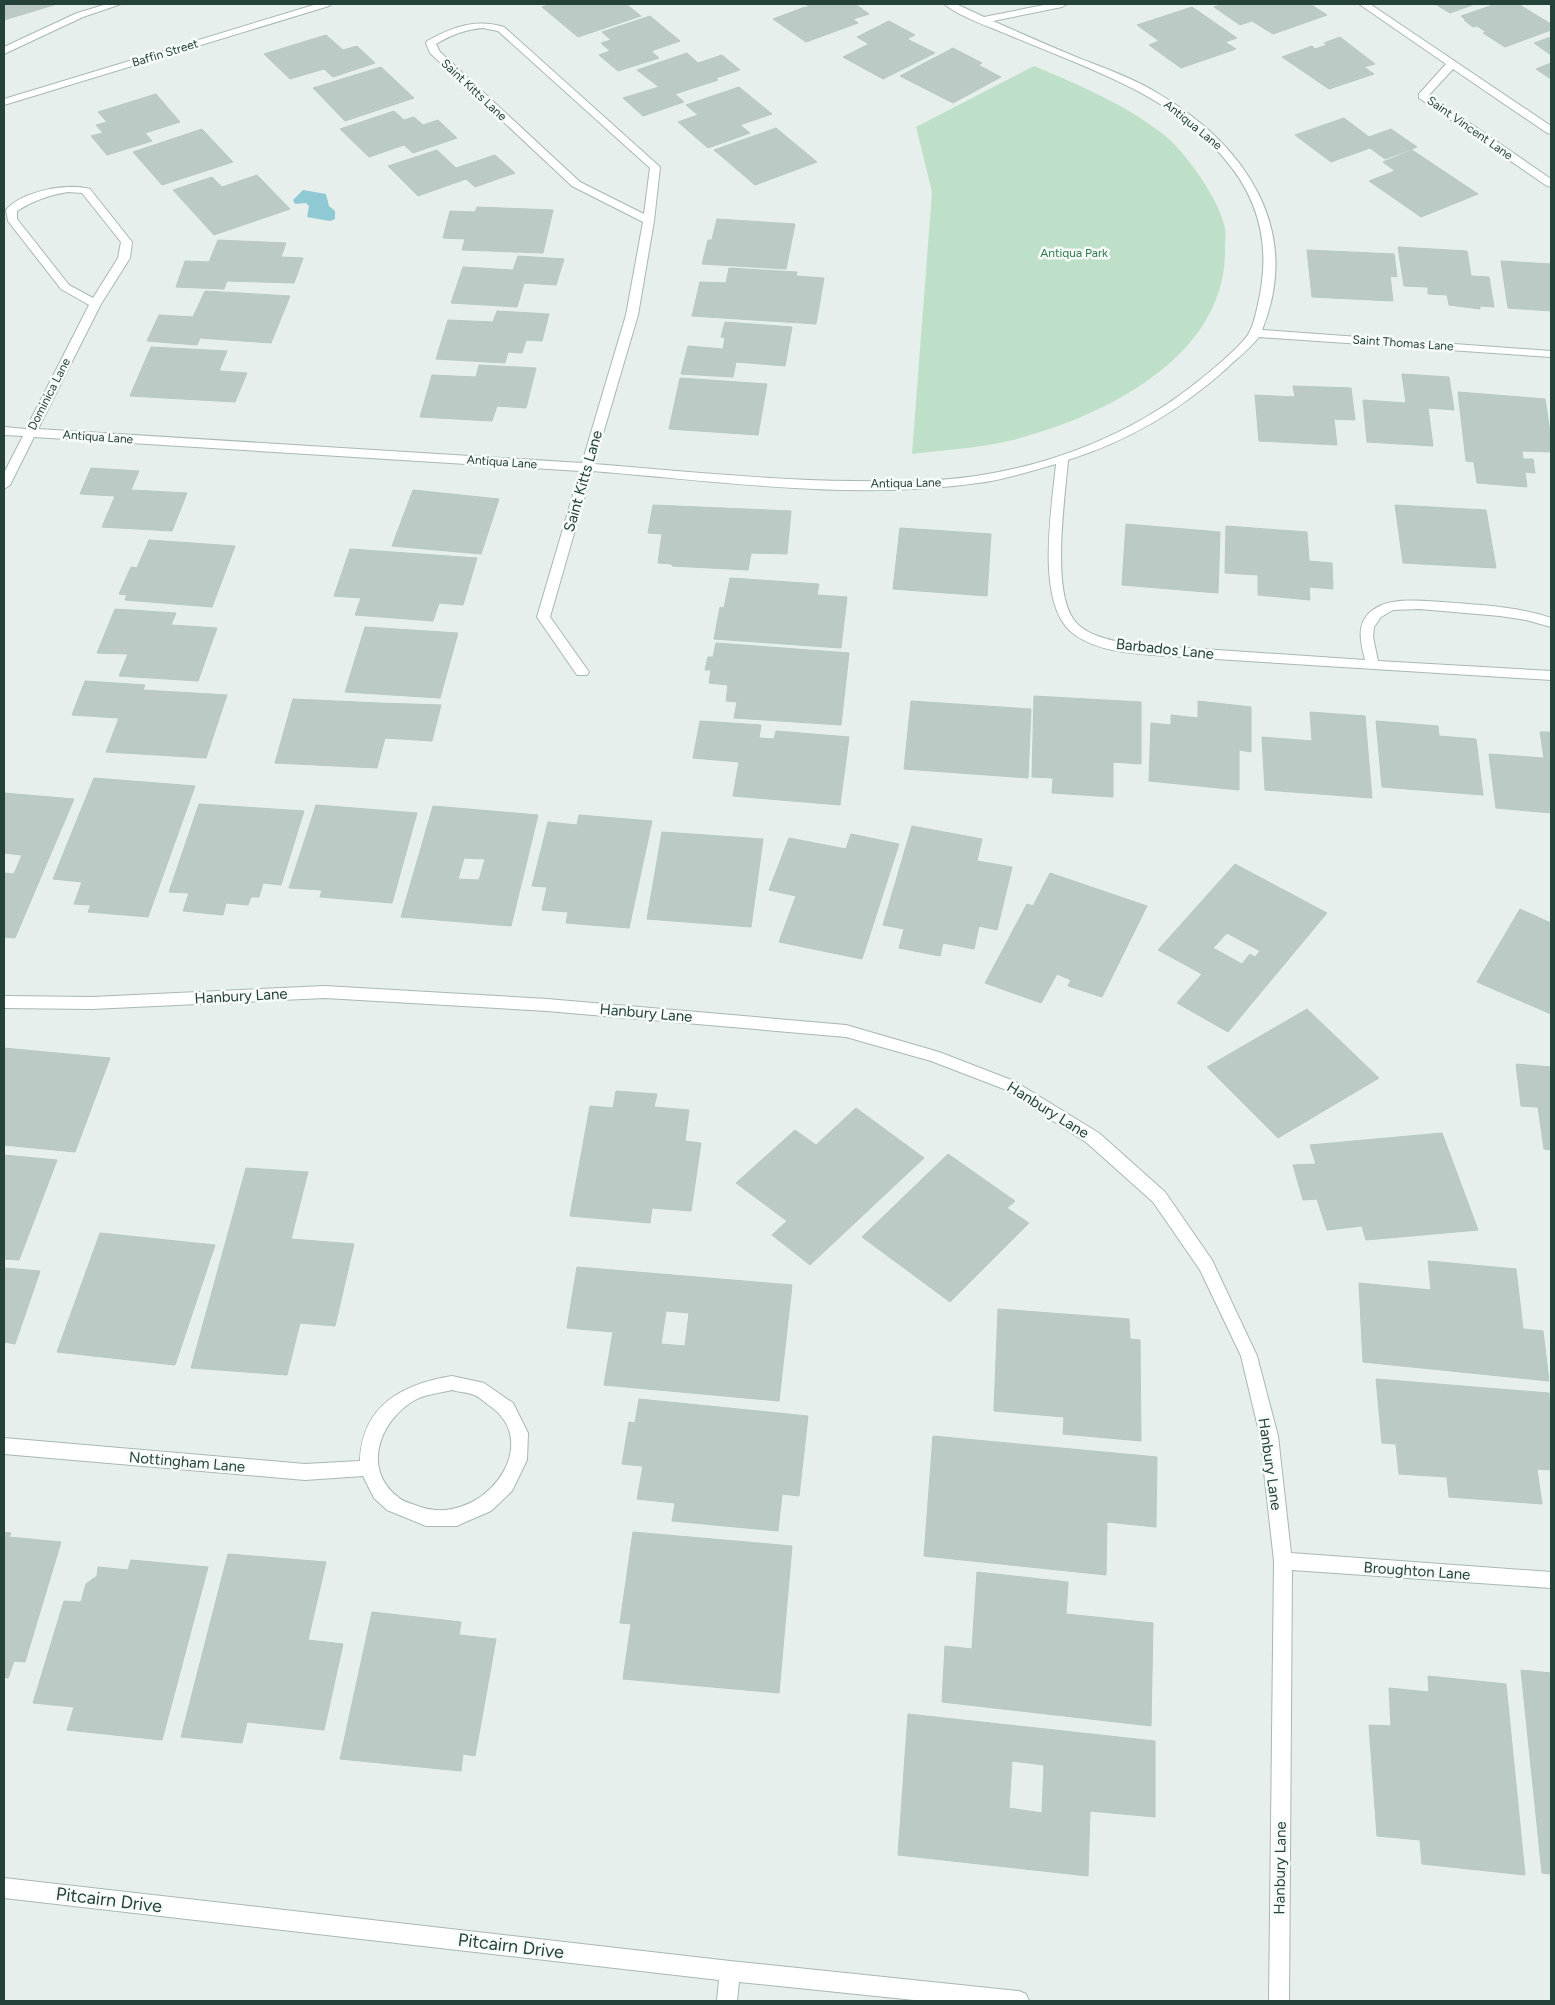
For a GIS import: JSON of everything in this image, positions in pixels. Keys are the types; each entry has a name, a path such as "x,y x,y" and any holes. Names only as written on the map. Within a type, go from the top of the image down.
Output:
{"street":[{"path":"4,51 80,15 116,4"},
{"name":"Baffin Street","path":"4,102 326,4"},
{"name":"Antiqua Lane","path":"4,432 587,468 806,485 923,484 979,480 1062,460 1110,442 1162,415 1204,383 1256,333 1268,289 1272,255 1263,210 1245,177 1228,154 1182,113 1139,87 949,4"},
{"path":"982,20 1062,4"},
{"path":"1364,4 1551,131"},
{"name":"Saint Kitts Lane","path":"582,672 543,617 632,315 649,221 655,167 500,29 491,25 478,24 444,35 431,43 435,53 576,184 649,221"},
{"name":"Saint Vincent Lane","path":"1452,64 1423,96 1551,184"},
{"name":"Dominica Lane","path":"4,485 95,304 124,258 127,242 86,191 76,188 61,190 20,203 11,210 12,218 65,287 95,304"},
{"name":"Saint Thomas Lane","path":"1256,333 1551,354"},
{"name":"Barbados Lane","path":"1062,460 1055,579 1060,610 1070,625 1089,637 1106,643 1144,650 1551,676"},
{"path":"1372,664 1366,627 1379,612 1392,606 1413,605 1517,613 1551,623"},
{"name":"Hanbury Lane","path":"4,1002 92,1003 325,992 547,1005 846,1031 934,1056 1009,1085 1093,1138 1158,1197 1206,1265 1249,1356 1269,1436 1283,1561 1279,2001"},
{"path":"452,1383 476,1387 498,1399 513,1416 520,1437 519,1458 512,1479 496,1497 476,1511 452,1519 427,1520 405,1513 386,1500 374,1482 370,1468 368,1460 372,1437 384,1416 402,1398 426,1387 452,1383"},
{"name":"Nottingham Lane","path":"4,1446 306,1472 370,1468"},
{"name":"Broughton Lane","path":"1283,1561 1551,1580"},
{"name":"Pitcairn Drive","path":"4,1888 730,1971 1018,2001"},
{"path":"727,2001 730,1971"}],"green space":[{"name":"Antiqua Park","path":"1034,66 1085,88 1134,114 1164,135 1182,153 1201,178 1222,217 1225,228 1225,247 1220,286 1205,321 1182,351 1153,377 1119,399 1082,417 1045,431 1009,441 912,454 932,192 916,127"}],"water":[{"path":"303,190 326,194 329,206 335,211 335,219 330,221 307,217 309,206 306,203 295,204 293,200"}],"building":[{"path":"4,4 57,4 4,20"},
{"path":"552,4 626,4 641,16 578,37 542,7"},
{"path":"805,4 855,4 869,14 853,19 858,23 806,42 773,19 805,7 811,8"},
{"path":"1224,4 1310,4 1327,15 1273,34 1252,21 1240,25 1214,7"},
{"path":"1435,4 1475,4 1450,13"},
{"path":"1496,4 1518,4 1551,24 1551,30 1505,47 1483,33 1486,32 1477,26 1473,27 1461,16"},
{"path":"1192,7 1237,38 1225,42 1236,49 1181,68 1149,45 1159,41 1137,25"},
{"path":"650,16 680,41 651,51 659,58 618,71 599,55 610,51 601,43 611,40 602,32"},
{"path":"889,21 915,35 907,39 935,53 883,79 843,57 869,44 857,37"},
{"path":"326,35 343,50 357,46 375,63 333,77 324,69 290,79 264,54"},
{"path":"1340,37 1375,64 1364,67 1374,74 1329,89 1282,57 1312,46 1315,49 1327,45 1324,43"},
{"path":"1551,37 1551,55 1534,43"},
{"path":"953,48 982,63 978,65 1001,77 953,103 900,76"},
{"path":"687,53 698,63 722,55 740,70 716,78 718,80 675,94 684,102 643,116 623,98 659,87 637,70"},
{"path":"1551,63 1551,79 1536,69"},
{"path":"381,67 414,98 345,121 313,88"},
{"path":"739,87 772,114 740,125 750,133 708,148 678,122 698,115 686,105"},
{"path":"156,94 180,122 145,133 152,141 107,155 91,136 103,133 96,125 107,122 98,112"},
{"path":"394,111 404,120 414,117 423,125 438,120 457,138 413,153 404,145 369,157 340,129"},
{"path":"1344,118 1369,137 1391,129 1417,147 1385,159 1370,148 1331,162 1295,135"},
{"path":"776,128 817,162 755,185 714,150"},
{"path":"202,129 233,162 162,185 133,152"},
{"path":"437,150 456,168 495,155 515,173 475,187 466,179 418,196 388,166"},
{"path":"1412,150 1478,194 1421,217 1369,181 1395,171 1383,162"},
{"path":"257,175 290,209 214,235 173,190 212,177 222,187"},
{"path":"477,207 553,210 543,253 462,250 465,239 443,238 450,211 475,212"},
{"path":"717,219 795,224 786,269 702,264 708,240 712,240"},
{"path":"218,240 286,243 281,257 303,258 294,283 227,281 224,289 176,287 185,261 209,262"},
{"path":"1398,247 1467,251 1471,276 1489,277 1494,307 1480,306 1480,309 1449,305 1447,295 1428,294 1428,287 1404,286"},
{"path":"1307,250 1394,254 1397,277 1390,276 1393,301 1312,297"},
{"path":"518,256 564,259 556,285 524,283 517,307 451,303 463,267 513,270"},
{"path":"1501,261 1551,264 1551,311 1508,308"},
{"path":"729,268 797,272 796,276 824,278 816,324 692,316 700,282 726,283"},
{"path":"205,291 290,296 271,343 200,338 197,345 147,341 159,315 193,317"},
{"path":"497,311 549,314 542,341 526,340 522,353 508,352 505,363 436,359 448,320 493,322"},
{"path":"725,322 792,327 785,366 736,362 733,377 681,374 688,346 723,349 725,338 721,337"},
{"path":"151,347 227,351 219,371 247,373 235,402 130,396"},
{"path":"479,365 536,368 526,408 497,406 492,421 420,417 432,375 476,377"},
{"path":"1402,374 1449,377 1454,410 1428,408 1433,446 1367,442 1363,400 1406,403"},
{"path":"680,378 767,384 758,435 669,429"},
{"path":"1293,386 1351,388 1355,420 1334,419 1337,445 1259,441 1255,395 1295,397"},
{"path":"1458,392 1545,399 1551,452 1522,451 1523,459 1533,459 1535,473 1525,472 1527,487 1477,483 1474,462 1466,461"},
{"path":"91,468 139,471 131,490 187,493 172,531 102,527 115,496 80,494"},
{"path":"413,490 499,499 481,554 392,546"},
{"path":"653,505 791,511 787,554 751,553 748,570 672,566 672,564 658,563 662,534 648,533"},
{"path":"1395,505 1486,510 1496,568 1403,563"},
{"path":"1126,524 1220,532 1218,593 1122,585"},
{"path":"1226,526 1307,532 1309,561 1332,563 1333,589 1309,587 1310,600 1258,595 1258,575 1225,573"},
{"path":"900,528 991,534 987,596 893,589"},
{"path":"149,540 235,546 212,607 125,600 127,595 119,594 131,567 137,568"},
{"path":"350,549 477,558 463,605 439,603 433,621 355,615 361,598 334,596"},
{"path":"730,578 819,584 817,595 847,597 841,648 714,639 720,607 724,608"},
{"path":"115,609 176,613 171,625 217,628 198,681 119,676 128,654 97,653"},
{"path":"365,627 458,633 440,698 345,692"},
{"path":"716,643 849,653 841,725 734,718 737,702 726,701 728,685 709,683 711,670 705,670 708,657 713,657"},
{"path":"85,681 145,685 143,690 227,695 206,758 106,752 119,718 72,715"},
{"path":"1034,696 1141,702 1141,764 1113,762 1113,797 1052,793 1053,778 1032,777"},
{"path":"293,699 441,705 432,741 385,738 377,768 275,763"},
{"path":"911,701 1031,709 1028,778 904,769"},
{"path":"1198,701 1251,707 1251,752 1239,750 1239,790 1149,781 1151,723 1171,725 1171,715 1198,718"},
{"path":"1310,712 1365,716 1372,798 1265,790 1262,737 1312,741"},
{"path":"700,721 761,725 759,738 774,739 776,731 849,737 840,805 733,796 739,762 693,758"},
{"path":"1376,721 1438,726 1439,736 1476,739 1483,795 1382,787"},
{"path":"1540,732 1551,732 1551,813 1496,808 1489,754 1544,758"},
{"path":"94,778 195,786 148,917 88,912 91,905 74,904 82,882 53,879"},
{"path":"4,793 74,799 15,938 4,937 4,873 14,874 22,855 4,853"},
{"path":"199,804 304,811 281,885 263,883 259,897 251,897 248,905 226,903 223,915 183,911 189,893 169,892"},
{"path":"316,805 417,813 392,903 320,897 322,890 289,888"},
{"path":"433,806 538,815 511,926 401,917","holes":["464,858 485,859 479,880 458,879"]},
{"path":"579,815 652,821 629,928 566,923 568,912 542,910 547,887 532,886 548,822 577,825"},
{"path":"912,826 982,839 977,861 1012,867 997,930 979,926 974,949 943,943 940,956 899,948 904,929 883,925"},
{"path":"662,832 763,839 751,927 647,919"},
{"path":"851,834 899,844 862,959 779,942 796,896 769,890 789,838 846,849"},
{"path":"1235,864 1327,913 1228,1032 1177,1003 1202,974 1158,950","holes":["1227,933 1260,951 1255,957 1250,954 1242,964 1213,948"]},
{"path":"1050,873 1147,906 1102,997 1068,986 1071,980 1057,974 1041,1003 985,983 1027,904 1033,906"},
{"path":"1520,909 1551,923 1551,1014 1477,982"},
{"path":"1307,1009 1379,1078 1278,1138 1207,1067"},
{"path":"4,1048 110,1058 75,1152 4,1145"},
{"path":"1516,1064 1551,1067 1551,1150 1544,1149 1538,1107 1521,1106"},
{"path":"616,1091 657,1094 654,1107 689,1110 685,1141 701,1143 691,1211 652,1208 650,1223 570,1216 590,1106 613,1108"},
{"path":"856,1108 924,1158 810,1265 772,1235 787,1221 736,1183 795,1130 816,1145"},
{"path":"1442,1133 1478,1230 1366,1240 1362,1226 1327,1230 1317,1199 1303,1200 1293,1165 1316,1164 1310,1145"},
{"path":"948,1154 1015,1201 1007,1208 1029,1223 950,1302 862,1237"},
{"path":"4,1155 57,1160 19,1260 4,1259"},
{"path":"246,1168 308,1172 291,1239 354,1244 335,1326 300,1323 287,1375 191,1368"},
{"path":"100,1233 215,1245 175,1365 57,1352"},
{"path":"1428,1261 1516,1269 1523,1329 1543,1331 1549,1381 1363,1362 1359,1283 1431,1290"},
{"path":"577,1267 792,1285 779,1401 604,1385 613,1332 567,1328","holes":["666,1311 689,1313 685,1346 661,1344"]},
{"path":"4,1268 40,1271 15,1344 4,1342"},
{"path":"998,1309 1129,1319 1130,1339 1140,1340 1141,1441 1063,1434 1064,1417 994,1411"},
{"path":"1376,1379 1549,1393 1551,1470 1537,1469 1542,1504 1449,1497 1447,1477 1399,1474 1396,1444 1382,1443"},
{"path":"639,1399 808,1416 799,1496 782,1494 778,1531 672,1521 675,1503 637,1499 643,1466 622,1464 629,1422 635,1423"},
{"path":"933,1436 1157,1457 1156,1527 1107,1522 1106,1575 924,1556"},
{"path":"4,1532 11,1533 9,1537 61,1542 25,1662 14,1661 8,1678 4,1677"},
{"path":"633,1532 792,1546 779,1693 623,1679 631,1624 620,1623"},
{"path":"228,1554 326,1562 308,1640 343,1644 324,1730 247,1722 242,1743 181,1737"},
{"path":"131,1560 208,1567 162,1740 67,1730 74,1707 33,1703 64,1601 81,1602 86,1584 97,1576 98,1567 128,1570"},
{"path":"977,1572 1068,1582 1066,1614 1153,1623 1151,1726 942,1702 945,1646 972,1649"},
{"path":"372,1612 461,1622 459,1635 496,1639 475,1756 463,1754 461,1771 340,1759"},
{"path":"1521,1670 1551,1673 1551,1874 1542,1873"},
{"path":"1428,1676 1506,1684 1525,1875 1422,1864 1420,1840 1377,1836 1369,1725 1391,1726 1389,1688 1429,1692"},
{"path":"908,1714 1155,1741 1155,1817 1090,1811 1088,1876 898,1855","holes":["1012,1761 1044,1765 1042,1813 1009,1808"]}]}
